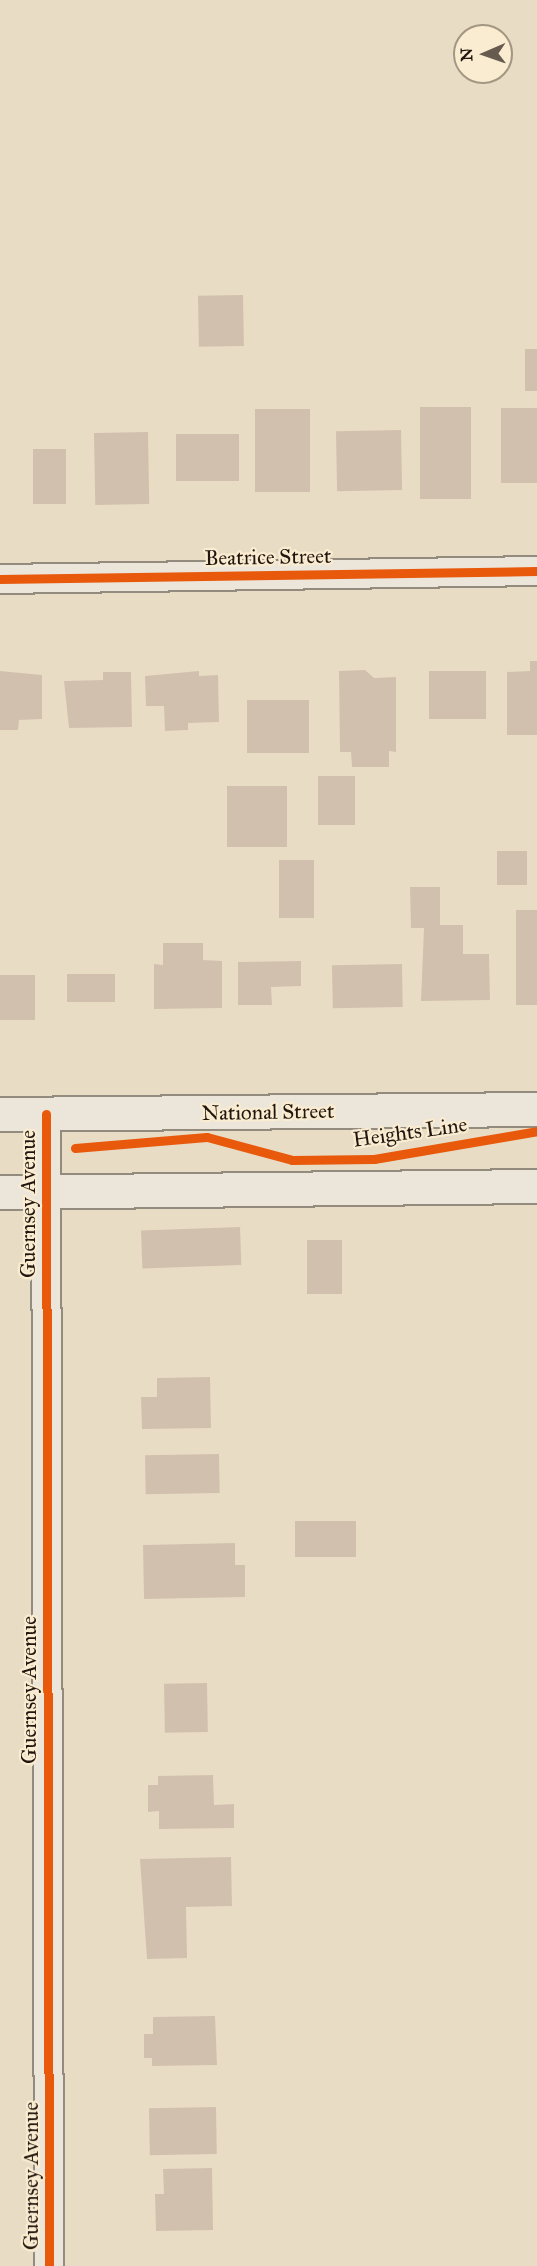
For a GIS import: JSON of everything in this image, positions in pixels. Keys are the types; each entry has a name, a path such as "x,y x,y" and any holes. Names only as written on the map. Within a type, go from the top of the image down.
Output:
{"main road":[{"name":"National Street","path":"0,1114 537,1109"},
{"path":"0,1192 537,1186"}],"street":[{"name":"Beatrice Street","path":"0,579 537,572"},
{"name":"Guernsey Avenue","path":"46,1114 49,2266"}],"building":[{"path":"243,295 244,346 199,347 198,296"},
{"path":"525,349 537,349 537,391 525,391"},
{"path":"420,407 471,407 471,499 420,499"},
{"path":"501,408 537,408 537,483 501,483"},
{"path":"255,409 310,409 310,492 255,492"},
{"path":"401,430 402,490 337,491 336,431"},
{"path":"148,432 149,504 95,505 94,433"},
{"path":"176,434 239,434 239,481 176,481"},
{"path":"33,449 66,449 66,504 33,504"},
{"path":"530,661 537,661 537,735 507,735 507,672 530,671"},
{"path":"365,670 374,678 396,677 396,752 389,751 389,767 352,767 351,752 340,752 339,671"},
{"path":"0,671 42,675 42,719 19,720 18,730 0,730"},
{"path":"199,671 199,676 218,675 219,722 188,723 188,730 165,731 164,706 146,706 145,676"},
{"path":"429,671 486,671 486,719 429,719"},
{"path":"103,672 131,672 132,727 69,728 64,681 103,680"},
{"path":"247,700 309,700 309,753 247,753"},
{"path":"318,776 355,776 355,825 318,825"},
{"path":"227,786 287,786 287,847 227,847"},
{"path":"497,851 527,851 527,885 497,885"},
{"path":"279,860 314,860 314,918 279,918"},
{"path":"410,887 440,887 440,925 463,925 463,954 489,954 490,1000 421,1001 424,928 411,928"},
{"path":"516,910 537,910 537,1005 516,1005"},
{"path":"163,943 203,943 203,960 222,961 222,1008 154,1009 154,964 163,965"},
{"path":"301,961 301,986 271,987 272,1005 238,1005 238,962"},
{"path":"402,964 403,1007 333,1008 332,965"},
{"path":"67,974 115,974 115,1002 67,1002"},
{"path":"0,975 35,975 35,1020 0,1020"},
{"path":"240,1227 241,1265 142,1268 141,1230"},
{"path":"307,1240 342,1240 342,1294 307,1294"},
{"path":"210,1377 211,1428 142,1429 141,1397 157,1397 157,1378"},
{"path":"219,1454 220,1493 146,1494 145,1455"},
{"path":"295,1521 356,1521 356,1557 295,1557"},
{"path":"235,1543 235,1565 245,1565 245,1597 144,1599 143,1545"},
{"path":"207,1683 208,1732 165,1733 164,1684"},
{"path":"213,1775 214,1805 234,1804 234,1828 159,1829 159,1811 148,1812 148,1785 158,1785 158,1776"},
{"path":"231,1857 232,1906 186,1907 187,1958 147,1959 140,1859"},
{"path":"215,2016 217,2065 152,2066 152,2058 144,2058 144,2034 153,2034 153,2017"},
{"path":"216,2107 217,2154 150,2155 149,2108"},
{"path":"212,2168 213,2230 156,2231 155,2194 164,2194 163,2169"}],"cycle path":[{"path":"0,579 537,571"},
{"path":"46,1114 49,2266"},
{"name":"Heights Line","path":"75,1148 207,1137 292,1160 374,1159 537,1131"}]}
